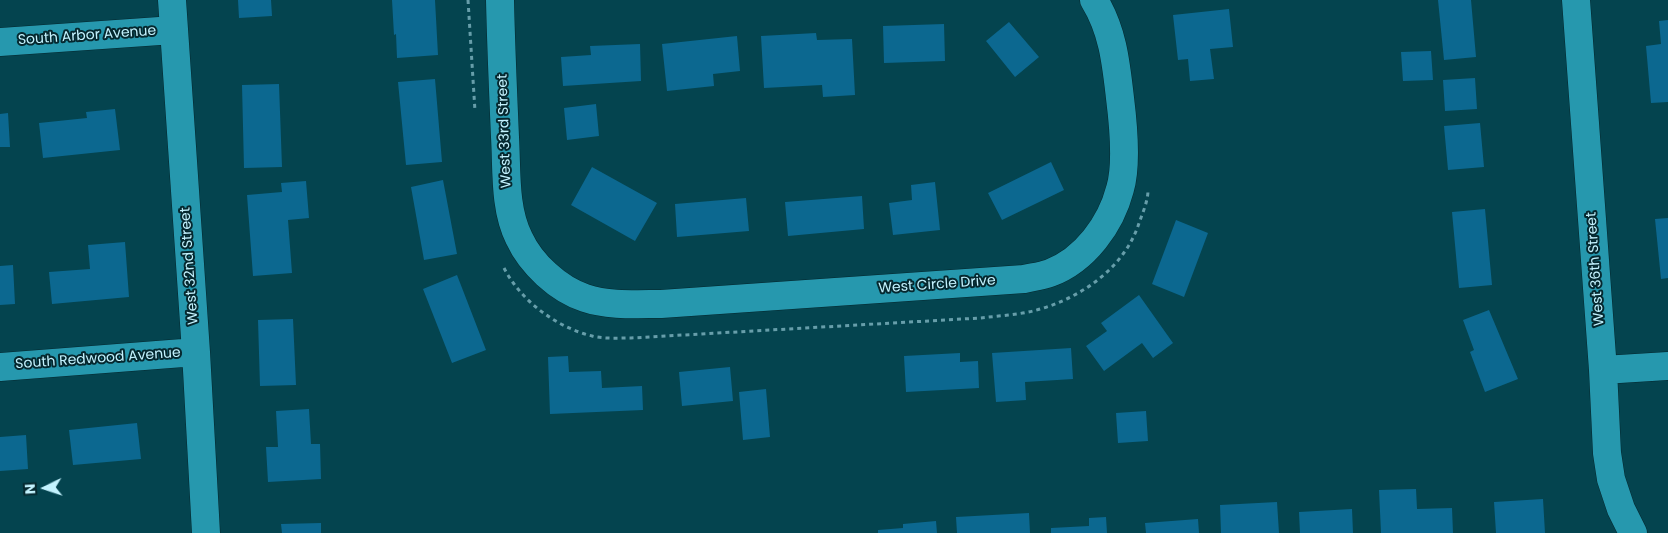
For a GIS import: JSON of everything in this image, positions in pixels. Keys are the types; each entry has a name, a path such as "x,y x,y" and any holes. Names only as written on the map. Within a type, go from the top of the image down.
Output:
{"street":[{"name":"West 32nd Street","path":"172,0 196,352 206,533"},
{"name":"West 33rd Street","path":"500,0 508,203 518,238 531,257"},
{"name":"West Circle Drive","path":"531,257 565,289 586,298 623,304 661,304 1024,279 1051,272 1078,257 1094,240 1108,220 1121,187 1123,138 1116,54 1108,30 1094,0"},
{"name":"West 36th Street","path":"1576,0 1603,370 1607,453 1610,479 1621,509 1633,533"},
{"name":"South Arbor Avenue","path":"0,42 174,30"},
{"name":"South Redwood Avenue","path":"0,367 196,352"},
{"path":"1603,370 1668,366"}],"building":[{"path":"238,0 271,0 272,16 239,18"},
{"path":"392,0 435,0 438,55 397,58"},
{"path":"1438,0 1471,0 1476,57 1444,60"},
{"path":"1229,9 1233,47 1210,49 1214,79 1190,81 1188,59 1178,60 1173,15"},
{"path":"1668,20 1668,102 1651,103 1646,46 1661,44 1659,21"},
{"path":"1009,22 1039,57 1015,77 986,41"},
{"path":"944,24 945,61 884,63 883,26"},
{"path":"816,33 817,40 852,39 855,95 823,97 822,85 764,88 761,36"},
{"path":"737,36 740,71 713,74 714,86 667,91 662,44"},
{"path":"640,44 641,81 563,86 561,57 591,55 590,46"},
{"path":"1431,51 1433,80 1403,81 1401,52"},
{"path":"1475,78 1477,109 1445,111 1443,80"},
{"path":"435,79 442,162 406,165 398,82"},
{"path":"279,84 282,167 244,168 242,85"},
{"path":"596,104 599,136 567,140 564,108"},
{"path":"115,109 120,150 43,158 39,123 87,118 86,112"},
{"path":"8,113 10,147 0,147 0,114"},
{"path":"1480,123 1484,167 1448,170 1444,126"},
{"path":"1051,162 1064,190 1002,220 988,193"},
{"path":"592,167 657,203 635,241 571,205"},
{"path":"443,180 457,254 424,260 411,187"},
{"path":"306,181 309,218 288,220 292,273 253,276 247,195 282,192 281,183"},
{"path":"935,182 940,230 893,235 889,203 912,200 911,185"},
{"path":"862,196 864,229 788,236 785,202"},
{"path":"746,198 749,231 677,237 675,204"},
{"path":"1485,209 1492,285 1459,288 1452,212"},
{"path":"1668,218 1668,278 1661,279 1655,219"},
{"path":"1176,220 1208,233 1184,297 1152,284"},
{"path":"125,242 129,297 52,304 49,272 90,269 88,245"},
{"path":"13,265 15,304 0,305 0,266"},
{"path":"457,275 486,350 452,363 423,289"},
{"path":"1139,295 1173,343 1153,358 1142,343 1104,371 1086,346 1107,331 1101,323"},
{"path":"1489,310 1518,379 1485,392 1470,352 1474,350 1463,320"},
{"path":"293,319 296,385 260,386 258,320"},
{"path":"1071,348 1073,379 1025,382 1026,400 996,402 992,353"},
{"path":"960,353 960,362 978,361 979,388 906,392 904,356"},
{"path":"568,356 569,372 601,371 602,388 642,386 643,410 550,414 548,357"},
{"path":"730,367 733,401 682,406 679,372"},
{"path":"766,389 770,437 743,440 739,392"},
{"path":"309,409 311,444 320,444 321,479 268,482 266,447 278,447 276,411"},
{"path":"1146,411 1148,441 1118,443 1116,413"},
{"path":"137,423 141,459 73,465 69,430"},
{"path":"26,435 28,469 0,471 0,437"},
{"path":"1416,489 1417,509 1452,508 1453,533 1381,533 1379,490"},
{"path":"1543,499 1545,533 1496,533 1494,502"},
{"path":"1277,502 1279,533 1221,533 1220,505"},
{"path":"1352,509 1353,533 1300,533 1299,512"},
{"path":"1029,513 1030,533 957,533 956,517"},
{"path":"1106,517 1107,533 1051,533 1051,528 1089,526 1089,518"},
{"path":"1198,519 1199,533 1146,533 1145,523"},
{"path":"936,521 937,533 878,533 878,530 903,528 903,524"},
{"path":"321,523 321,533 282,533 281,524"}]}
